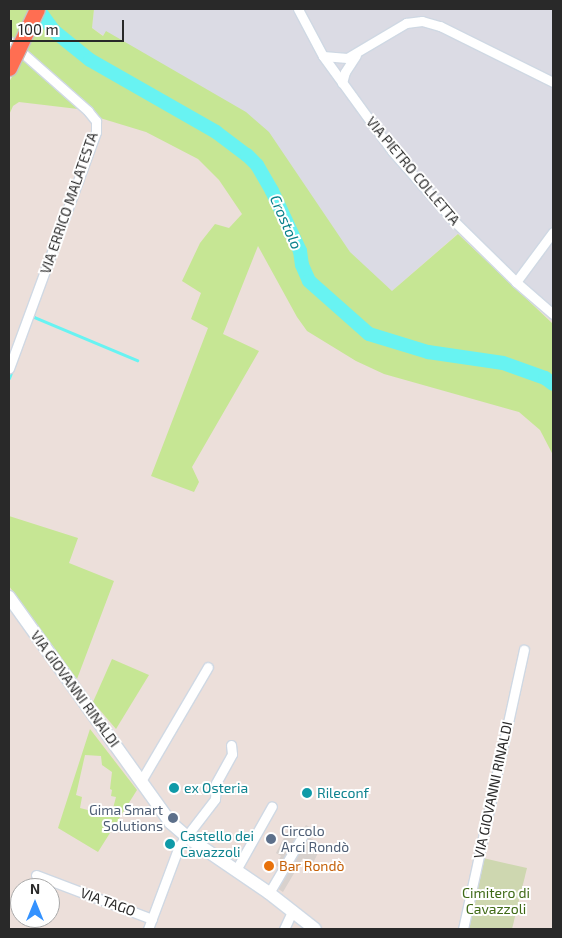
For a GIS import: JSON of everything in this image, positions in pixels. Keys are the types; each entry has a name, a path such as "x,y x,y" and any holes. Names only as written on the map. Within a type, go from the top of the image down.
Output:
{"highway":[{"path":"9,68 37,9"}],"street":[{"name":"VIA PIETRO COLLETTA","path":"298,9 323,56 398,158 452,219 516,282 553,314"},
{"path":"323,56 347,58 406,23 427,22 440,26 553,82"},
{"name":"VIA ERRICO MALATESTA","path":"9,41 88,110 96,121 96,132 9,368"},
{"path":"342,83 349,64 361,50"},
{"path":"516,282 553,232"},
{"name":"VIA GIOVANNI RINALDI","path":"9,597 171,823 187,837 269,892 315,929"},
{"name":"VIA GIOVANNI RINALDI","path":"463,929 524,650"},
{"path":"141,780 208,667"},
{"path":"148,929 179,846 215,799 216,782 232,754 231,745"},
{"path":"236,870 272,806"},
{"path":"269,892 303,835"},
{"name":"VIA TAGO","path":"36,875 152,919"},
{"path":"284,929 293,910"}],"shaded area":[{"path":"94,9 553,9 553,314 463,229 392,291 360,263 314,238 254,132 92,28"},
{"path":"291,824 302,831 306,825 311,828 307,836 322,845 313,863 303,858 283,892 269,883 279,868 276,865 281,856 276,853"}],"green space":[{"path":"9,9 94,9 92,28 103,36 106,31 246,112 269,132 350,252 392,291 458,234 553,324 553,455 540,430 519,412 384,374 356,361 307,331 297,317 258,246 223,334 259,351 192,467 199,482 194,492 151,476 208,328 191,319 201,293 182,281 200,243 215,224 229,228 242,214 219,180 198,159 146,132 100,118 9,40"},
{"path":"23,58 77,103 78,109 19,102 13,106 9,115 9,82"},
{"path":"9,516 78,538 69,563 114,581 77,679 9,586"},
{"path":"112,659 149,675 116,729 93,702"},
{"path":"90,729 137,790 98,852 58,828","holes":["85,755 101,756 102,765 112,772 111,796 116,797 111,816 80,808 82,797 76,795"]},
{"name":"Cimitero di Cavazzoli","path":"483,858 527,868 512,929 466,929"}],"waterway":[{"name":"Crostolo","path":"38,9 54,31 90,60 216,132 247,155 257,165 272,191 300,251 302,265 309,281 369,334 428,352 503,363 545,378 553,384"},
{"path":"31,318 34,317 137,360"},
{"path":"9,378 12,370"}],"place":[{"name":"ex Osteria","path":"174,788"},
{"name":"Rileconf","path":"307,793"},
{"name":"Gima Smart Solutions","path":"173,818"},
{"name":"Circolo Arci Rondò","path":"271,839"},
{"name":"Castello dei Cavazzoli","path":"170,844"},
{"name":"Bar Rondò","path":"269,866"}]}
